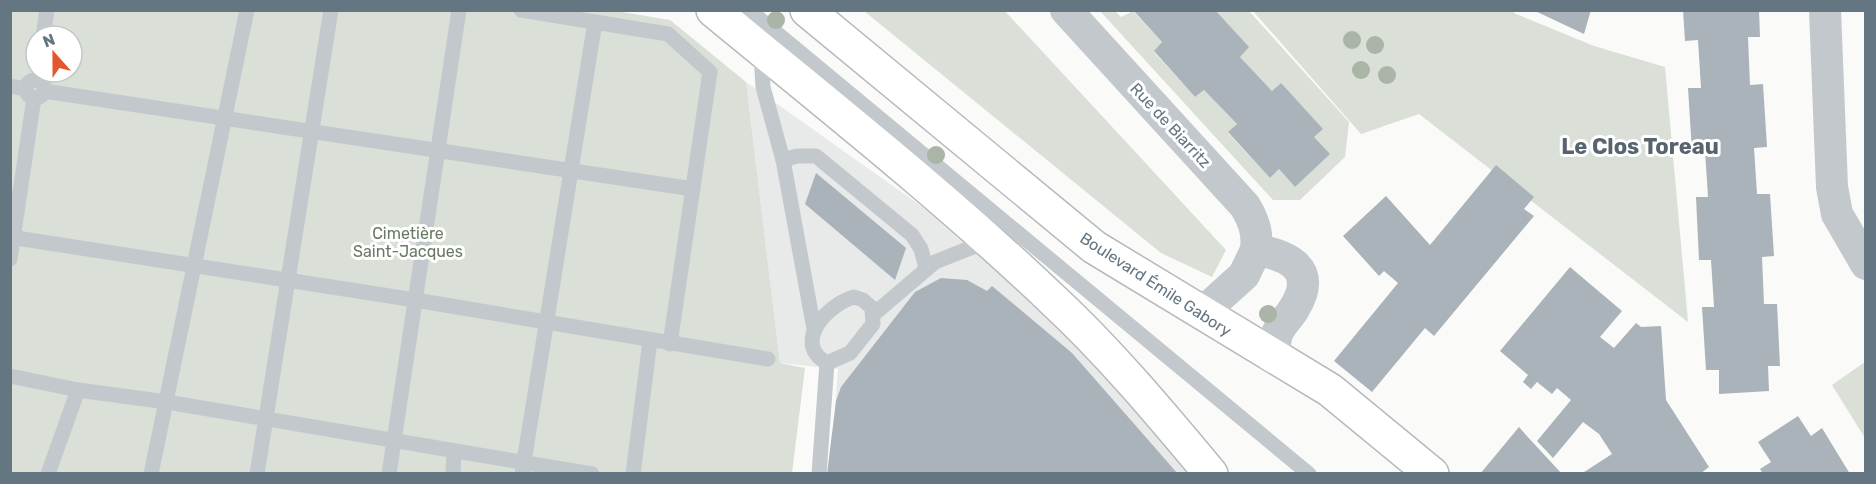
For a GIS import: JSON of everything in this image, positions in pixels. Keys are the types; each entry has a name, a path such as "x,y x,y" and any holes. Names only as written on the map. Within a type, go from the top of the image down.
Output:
{"main road":[{"path":"713,10 988,241 1054,300 1150,402 1211,474"},
{"name":"Boulevard Émile Gabory","path":"807,10 1094,247 1272,357 1330,390 1432,474"}],"street":[{"name":"Rue de Biarritz","path":"1066,10 1245,206 1254,221 1257,237 1256,250"},
{"path":"1825,10 1832,187 1837,214 1866,264"},
{"path":"1202,313 1244,275 1256,250 1278,254 1292,260 1300,270 1303,286 1301,297 1277,335 1272,357"}],"lane":[{"path":"151,474 247,10"},
{"path":"257,474 332,10"},
{"path":"389,474 459,10"},
{"path":"521,10 668,34 710,72 670,344"},
{"path":"749,10 1309,474"},
{"path":"523,468 595,22"},
{"path":"761,50 763,87 783,160 814,329"},
{"path":"10,259 31,86 693,189"},
{"path":"783,160 807,155 816,156 912,236 921,249 926,268"},
{"path":"12,237 415,300 768,359"},
{"path":"827,363 850,353 873,324 874,314 926,268 988,241"},
{"path":"827,363 816,357 811,339 814,329 837,304 854,297 863,300 874,314"},
{"path":"633,474 650,341"},
{"path":"819,474 827,363"},
{"path":"10,376 78,390 166,402 454,451 523,468 592,474"},
{"path":"48,474 78,390"},
{"path":"453,474 454,451"}],"shaded area":[{"path":"746,82 989,254 1201,473 830,473 838,369 780,363"}],"green space":[{"name":"Cimetière Saint-Jacques","path":"610,10 670,20 746,82 780,363 805,368 792,473 11,473 10,11"},
{"path":"1004,10 1226,250 1212,277 1161,253 864,11"},
{"path":"1100,11 1115,11 1121,17 1133,11 1162,42 1154,52 1195,97 1204,90 1237,124 1228,133 1270,178 1279,169 1295,187 1314,137 1281,83 1272,91 1240,57 1215,11 1249,11 1349,122 1345,157 1300,200 1273,200"},
{"path":"1253,11 1514,11 1514,13 1594,46 1665,67 1688,322 1419,114 1361,134"},
{"path":"1865,362 1865,438 1832,385"}],"building":[{"path":"1133,10 1215,10 1249,47 1240,57 1272,91 1281,83 1323,129 1314,137 1330,154 1295,187 1279,169 1270,178 1228,132 1237,124 1204,90 1195,97 1154,51 1162,42"},
{"path":"1533,10 1591,10 1584,34"},
{"path":"1683,10 1759,10 1760,37 1748,37 1750,85 1763,84 1767,147 1754,148 1757,194 1770,194 1774,256 1762,257 1764,304 1777,304 1780,366 1768,366 1769,391 1719,394 1719,370 1706,370 1702,307 1714,307 1711,260 1699,260 1696,197 1708,197 1705,150 1692,151 1688,88 1701,88 1698,40 1685,41"},
{"path":"1496,165 1534,197 1524,209 1534,216 1434,336 1425,328 1372,392 1334,361 1398,283 1384,271 1379,276 1343,236 1386,196 1430,245"},
{"path":"816,173 906,248 895,280 805,204"},
{"path":"1570,267 1622,311 1600,337 1614,348 1636,323 1641,327 1661,326 1666,400 1709,467 1700,474 1581,474 1612,454 1599,434 1583,422 1553,458 1537,441 1571,400 1557,388 1552,394 1537,382 1531,389 1523,382 1528,375 1500,351"},
{"path":"941,278 967,280 987,291 992,286 1072,353 1178,474 827,474 836,401 841,387 915,292"},
{"path":"1798,416 1811,436 1822,428 1850,474 1763,474 1760,469 1771,462 1758,442"},
{"path":"1519,427 1526,435 1562,474 1480,474"}],"district":[{"name":"Le Clos Toreau","path":"1640,146"}]}
